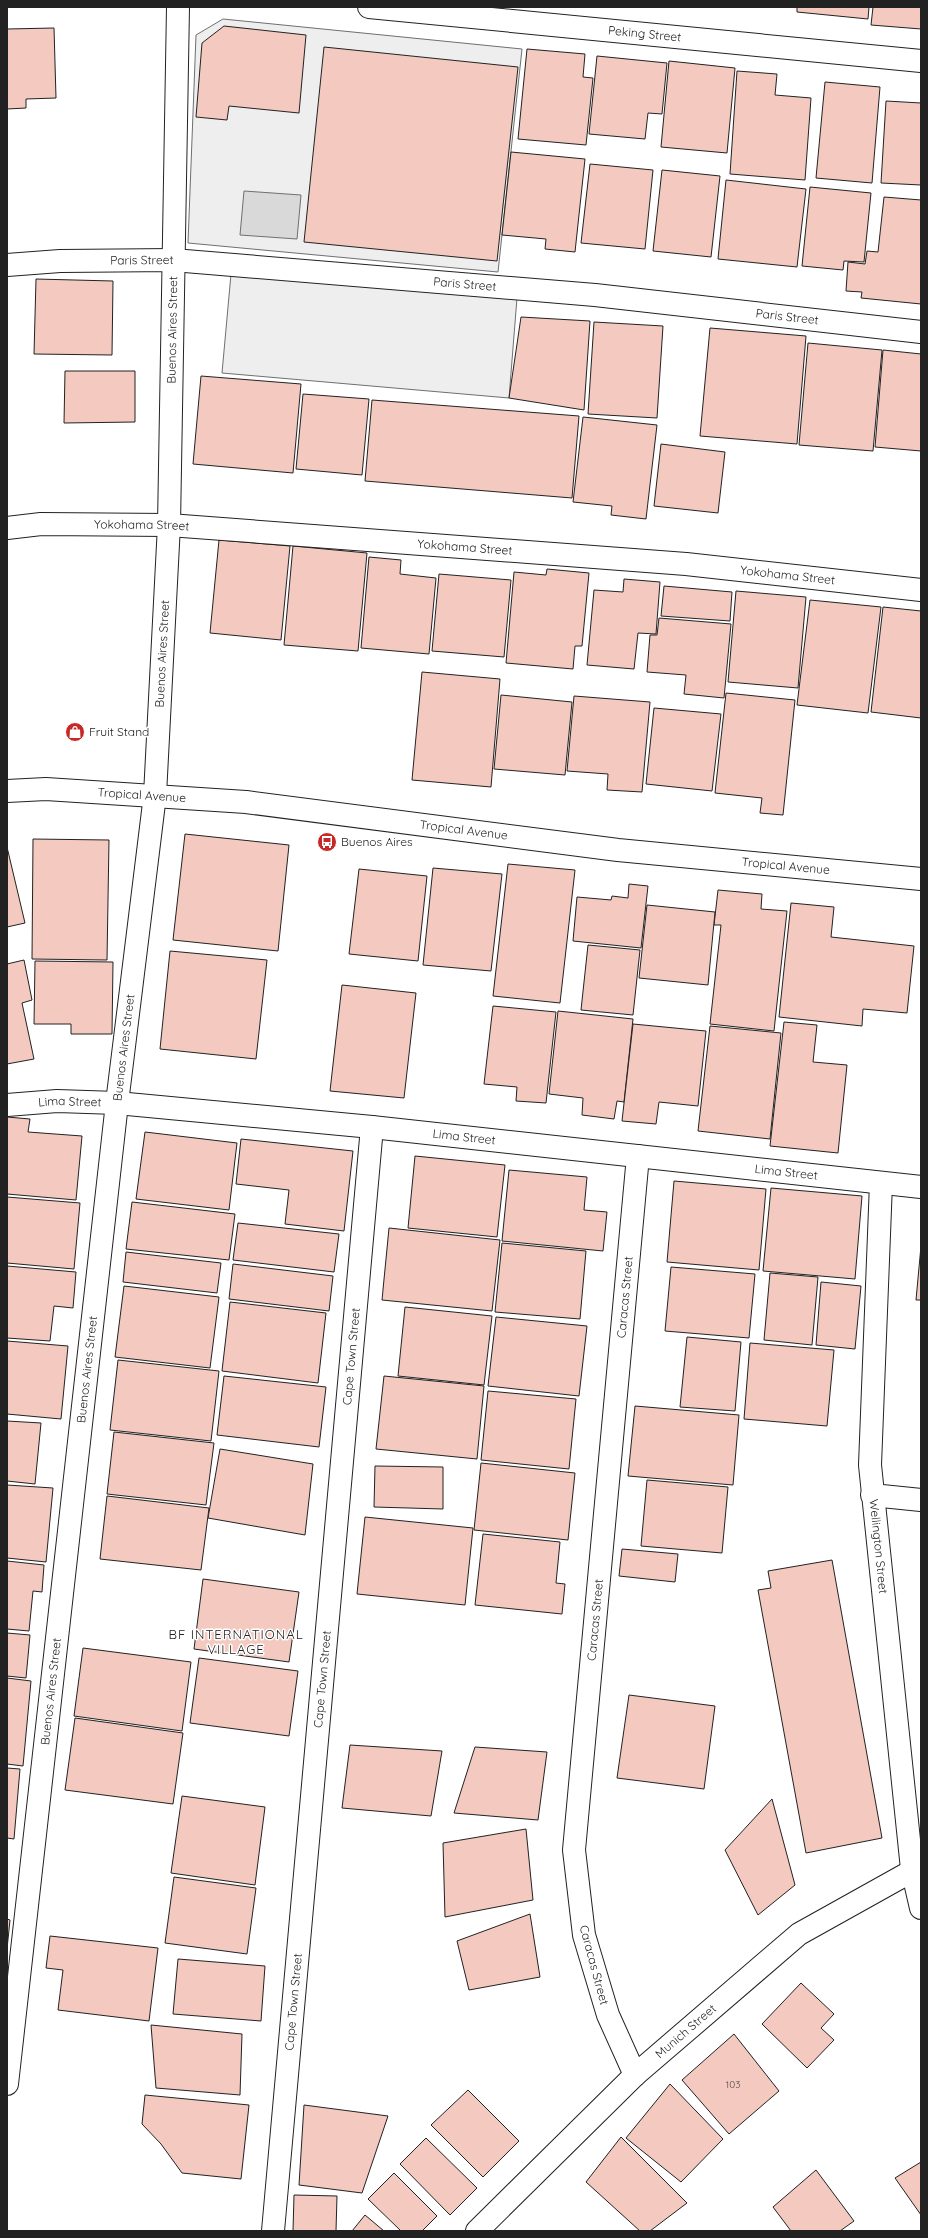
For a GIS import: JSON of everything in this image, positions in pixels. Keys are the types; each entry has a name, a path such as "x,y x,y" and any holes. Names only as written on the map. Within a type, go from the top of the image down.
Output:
{"street":[{"name":"Buenos Aires Street","path":"7,2084 117,1103 155,795 169,524 178,7"},
{"name":"Peking Street","path":"369,7 921,61"},
{"name":"Paris Street","path":"7,265 60,261 173,260 595,294 921,332"},
{"name":"Yokohama Street","path":"7,528 41,524 169,524 686,564 921,590"},
{"name":"Tropical Avenue","path":"7,791 46,789 246,802 618,850 921,879"},
{"name":"Lima Street","path":"7,1105 56,1102 117,1103 372,1127 921,1187"},
{"name":"Cape Town Street","path":"273,2231 372,1127"},
{"name":"Caracas Street","path":"635,2075 608,2015 584,1935 574,1850 638,1156"},
{"name":"Wellington Street","path":"881,1183 870,1465 872,1495 921,1908"},
{"path":"872,1495 921,1500"},
{"name":"Munich Street","path":"477,2231 635,2075 799,1934 917,1868"}],"shaded area":[{"path":"223,19 522,49 498,272 188,243 196,35"},
{"path":"244,191 301,195 297,239 240,235"},
{"path":"231,274 517,298 509,398 222,373"}],"building":[{"path":"797,7 869,7 868,19 797,12"},
{"path":"873,7 921,7 921,29 871,25"},
{"path":"224,26 306,35 299,113 229,106 227,120 196,117 202,43"},
{"path":"54,28 56,98 26,99 26,108 7,109 7,29"},
{"path":"324,47 518,67 497,261 304,242"},
{"path":"527,49 585,54 583,77 593,78 586,145 518,139"},
{"path":"597,56 667,63 662,114 648,113 645,139 589,134"},
{"path":"669,61 735,68 727,153 661,147"},
{"path":"737,71 777,74 775,95 811,98 805,180 730,174"},
{"path":"825,82 880,87 872,183 816,178"},
{"path":"886,101 921,103 921,185 881,183"},
{"path":"511,152 585,159 575,252 545,249 546,239 502,235"},
{"path":"590,164 653,170 645,249 581,243"},
{"path":"662,170 720,176 711,257 653,251"},
{"path":"726,180 806,189 797,267 718,259"},
{"path":"810,187 871,193 864,262 844,261 843,270 802,266"},
{"path":"884,197 921,200 921,304 861,298 862,292 846,291 848,262 865,264 867,251 878,252"},
{"path":"36,279 113,281 112,355 34,354"},
{"path":"521,317 590,321 584,410 509,398"},
{"path":"594,322 663,326 657,418 588,414"},
{"path":"710,328 806,336 797,444 700,436"},
{"path":"808,343 882,350 873,451 799,445"},
{"path":"883,350 921,354 921,451 875,447"},
{"path":"65,371 135,371 135,422 64,423"},
{"path":"201,376 301,384 293,473 193,464"},
{"path":"303,394 369,399 362,475 296,469"},
{"path":"372,400 579,416 572,498 365,481"},
{"path":"583,417 657,425 646,519 611,515 612,506 573,502"},
{"path":"661,444 725,452 718,513 654,506"},
{"path":"219,540 290,546 281,640 210,633"},
{"path":"293,546 367,553 358,651 284,645"},
{"path":"369,557 401,560 400,574 436,578 429,654 361,648"},
{"path":"547,569 589,573 582,646 575,646 573,669 506,663 514,572 546,575"},
{"path":"439,574 511,580 504,657 432,651"},
{"path":"624,579 660,582 656,634 638,633 634,669 587,665 594,590 623,592"},
{"path":"664,586 732,592 730,621 661,616"},
{"path":"736,591 806,597 798,688 728,682"},
{"path":"810,600 881,607 868,713 797,705"},
{"path":"883,607 921,611 921,718 871,712"},
{"path":"659,618 731,624 724,698 684,694 686,675 647,672 650,635 657,635"},
{"path":"422,672 500,679 491,787 412,780"},
{"path":"726,693 795,700 783,815 760,813 762,798 715,793"},
{"path":"501,695 572,702 565,775 494,769"},
{"path":"574,696 650,702 642,792 607,790 608,774 567,771"},
{"path":"654,708 721,714 712,791 646,784"},
{"path":"185,834 289,845 278,951 173,940"},
{"path":"33,839 109,840 107,960 32,959"},
{"path":"7,847 25,923 7,927"},
{"path":"508,864 575,870 560,1003 493,996"},
{"path":"433,868 502,874 491,971 423,965"},
{"path":"359,869 427,876 418,961 349,954"},
{"path":"629,884 648,886 641,948 573,941 577,897 611,900 612,896 628,898"},
{"path":"718,890 762,894 761,909 787,911 774,1031 710,1024 721,925 714,925"},
{"path":"791,903 834,907 831,937 914,946 907,1013 863,1009 862,1026 779,1017"},
{"path":"647,905 715,912 708,985 639,978"},
{"path":"588,945 640,950 633,1015 581,1010"},
{"path":"170,951 267,960 256,1059 160,1049"},
{"path":"24,960 32,1000 22,1003 34,1059 7,1064 7,964"},
{"path":"35,961 113,962 112,1034 71,1034 71,1024 34,1024"},
{"path":"342,985 416,993 404,1098 330,1091"},
{"path":"493,1006 556,1012 546,1103 516,1101 517,1087 484,1084"},
{"path":"558,1011 633,1019 624,1102 617,1101 614,1119 582,1115 583,1098 549,1094"},
{"path":"784,1022 817,1025 813,1062 847,1065 838,1153 770,1146"},
{"path":"633,1024 706,1031 698,1106 659,1102 656,1124 622,1121"},
{"path":"710,1026 781,1033 770,1139 698,1131"},
{"path":"7,1117 30,1119 28,1132 82,1136 76,1200 7,1194"},
{"path":"145,1132 237,1143 229,1210 136,1199"},
{"path":"241,1139 353,1151 344,1231 285,1224 289,1190 236,1184"},
{"path":"415,1156 505,1165 497,1237 408,1228"},
{"path":"509,1170 587,1177 584,1210 607,1212 603,1251 502,1241"},
{"path":"674,1181 766,1189 759,1270 667,1262"},
{"path":"771,1188 862,1196 855,1279 763,1271"},
{"path":"7,1197 80,1203 74,1269 7,1263"},
{"path":"132,1202 235,1214 229,1260 126,1249"},
{"path":"238,1223 339,1234 334,1272 233,1260"},
{"path":"389,1228 500,1240 492,1311 382,1300"},
{"path":"502,1243 586,1251 580,1319 495,1312"},
{"path":"921,1246 921,1300 916,1300"},
{"path":"126,1252 221,1263 217,1293 123,1282"},
{"path":"233,1264 333,1276 329,1311 229,1299"},
{"path":"7,1266 76,1272 73,1308 54,1306 50,1341 7,1338"},
{"path":"671,1267 755,1274 749,1338 665,1331"},
{"path":"770,1273 818,1277 812,1345 764,1340"},
{"path":"821,1282 861,1286 855,1349 816,1345"},
{"path":"124,1286 219,1297 210,1368 115,1357"},
{"path":"230,1302 326,1313 318,1383 222,1371"},
{"path":"405,1307 492,1316 484,1385 398,1376"},
{"path":"496,1317 587,1326 579,1396 488,1386"},
{"path":"687,1337 741,1342 735,1411 680,1407"},
{"path":"7,1341 68,1346 61,1419 7,1414"},
{"path":"750,1343 834,1350 827,1426 744,1419"},
{"path":"118,1360 219,1371 211,1441 110,1430"},
{"path":"224,1376 326,1387 319,1447 217,1435"},
{"path":"384,1376 484,1386 477,1459 376,1449"},
{"path":"488,1391 576,1399 569,1469 481,1460"},
{"path":"635,1406 739,1415 733,1485 628,1476"},
{"path":"7,1421 41,1423 35,1484 7,1481"},
{"path":"114,1432 214,1443 206,1505 107,1494"},
{"path":"220,1449 313,1464 305,1535 208,1518"},
{"path":"481,1463 575,1473 568,1540 474,1530"},
{"path":"375,1466 443,1467 443,1509 374,1507"},
{"path":"647,1480 728,1487 722,1553 641,1546"},
{"path":"7,1485 53,1488 46,1562 7,1558"},
{"path":"107,1496 209,1508 201,1570 100,1559"},
{"path":"365,1517 473,1528 465,1605 357,1594"},
{"path":"483,1534 560,1542 556,1583 565,1584 562,1614 475,1605"},
{"path":"622,1549 678,1554 675,1582 619,1576"},
{"path":"832,1560 882,1838 806,1853 758,1590 771,1588 768,1571"},
{"path":"7,1561 44,1565 42,1592 33,1591 29,1631 7,1629"},
{"path":"203,1579 299,1592 289,1662 194,1649"},
{"path":"7,1633 30,1635 26,1678 7,1676"},
{"path":"83,1648 191,1662 182,1731 74,1716"},
{"path":"199,1658 298,1671 289,1736 190,1723"},
{"path":"7,1678 31,1681 23,1766 7,1764"},
{"path":"629,1695 715,1706 704,1789 617,1778"},
{"path":"75,1718 183,1733 173,1804 65,1790"},
{"path":"350,1745 442,1751 431,1816 342,1808"},
{"path":"475,1747 547,1752 538,1820 454,1813"},
{"path":"7,1768 20,1769 14,1839 7,1838"},
{"path":"182,1796 265,1807 255,1885 171,1873"},
{"path":"772,1799 795,1885 758,1915 725,1850"},
{"path":"526,1829 533,1900 445,1917 443,1843"},
{"path":"174,1877 256,1888 247,1954 165,1943"},
{"path":"530,1914 540,1977 469,1990 457,1941"},
{"path":"7,1919 10,1920 7,1949"},
{"path":"50,1936 158,1948 149,2021 58,2010 63,1970 46,1968"},
{"path":"178,1959 265,1966 261,2021 173,2014"},
{"path":"801,1983 834,2014 821,2028 834,2040 807,2068 762,2024"},
{"path":"151,2025 242,2034 240,2095 156,2088"},
{"path":"734,2034 779,2091 729,2134 682,2080"},
{"path":"670,2084 723,2139 681,2182 626,2138"},
{"path":"468,2090 519,2141 483,2177 431,2125"},
{"path":"145,2095 249,2105 241,2179 182,2173 161,2144 142,2124"},
{"path":"304,2105 388,2116 362,2193 299,2185"},
{"path":"621,2137 687,2203 650,2231 640,2231 586,2182"},
{"path":"426,2138 477,2188 450,2215 400,2164"},
{"path":"921,2162 921,2215 895,2178"},
{"path":"816,2170 854,2221 840,2231 791,2231 773,2207"},
{"path":"394,2173 437,2216 422,2231 401,2231 368,2199"},
{"path":"294,2195 337,2196 336,2231 293,2231"},
{"path":"365,2215 384,2231 352,2231"}],"place":[{"name":"Fruit Stand","path":"75,732"},
{"name":"Buenos Aires","path":"327,842"}],"district":[{"name":"BF INTERNATIONAL VILLAGE","path":"236,1642"}]}
